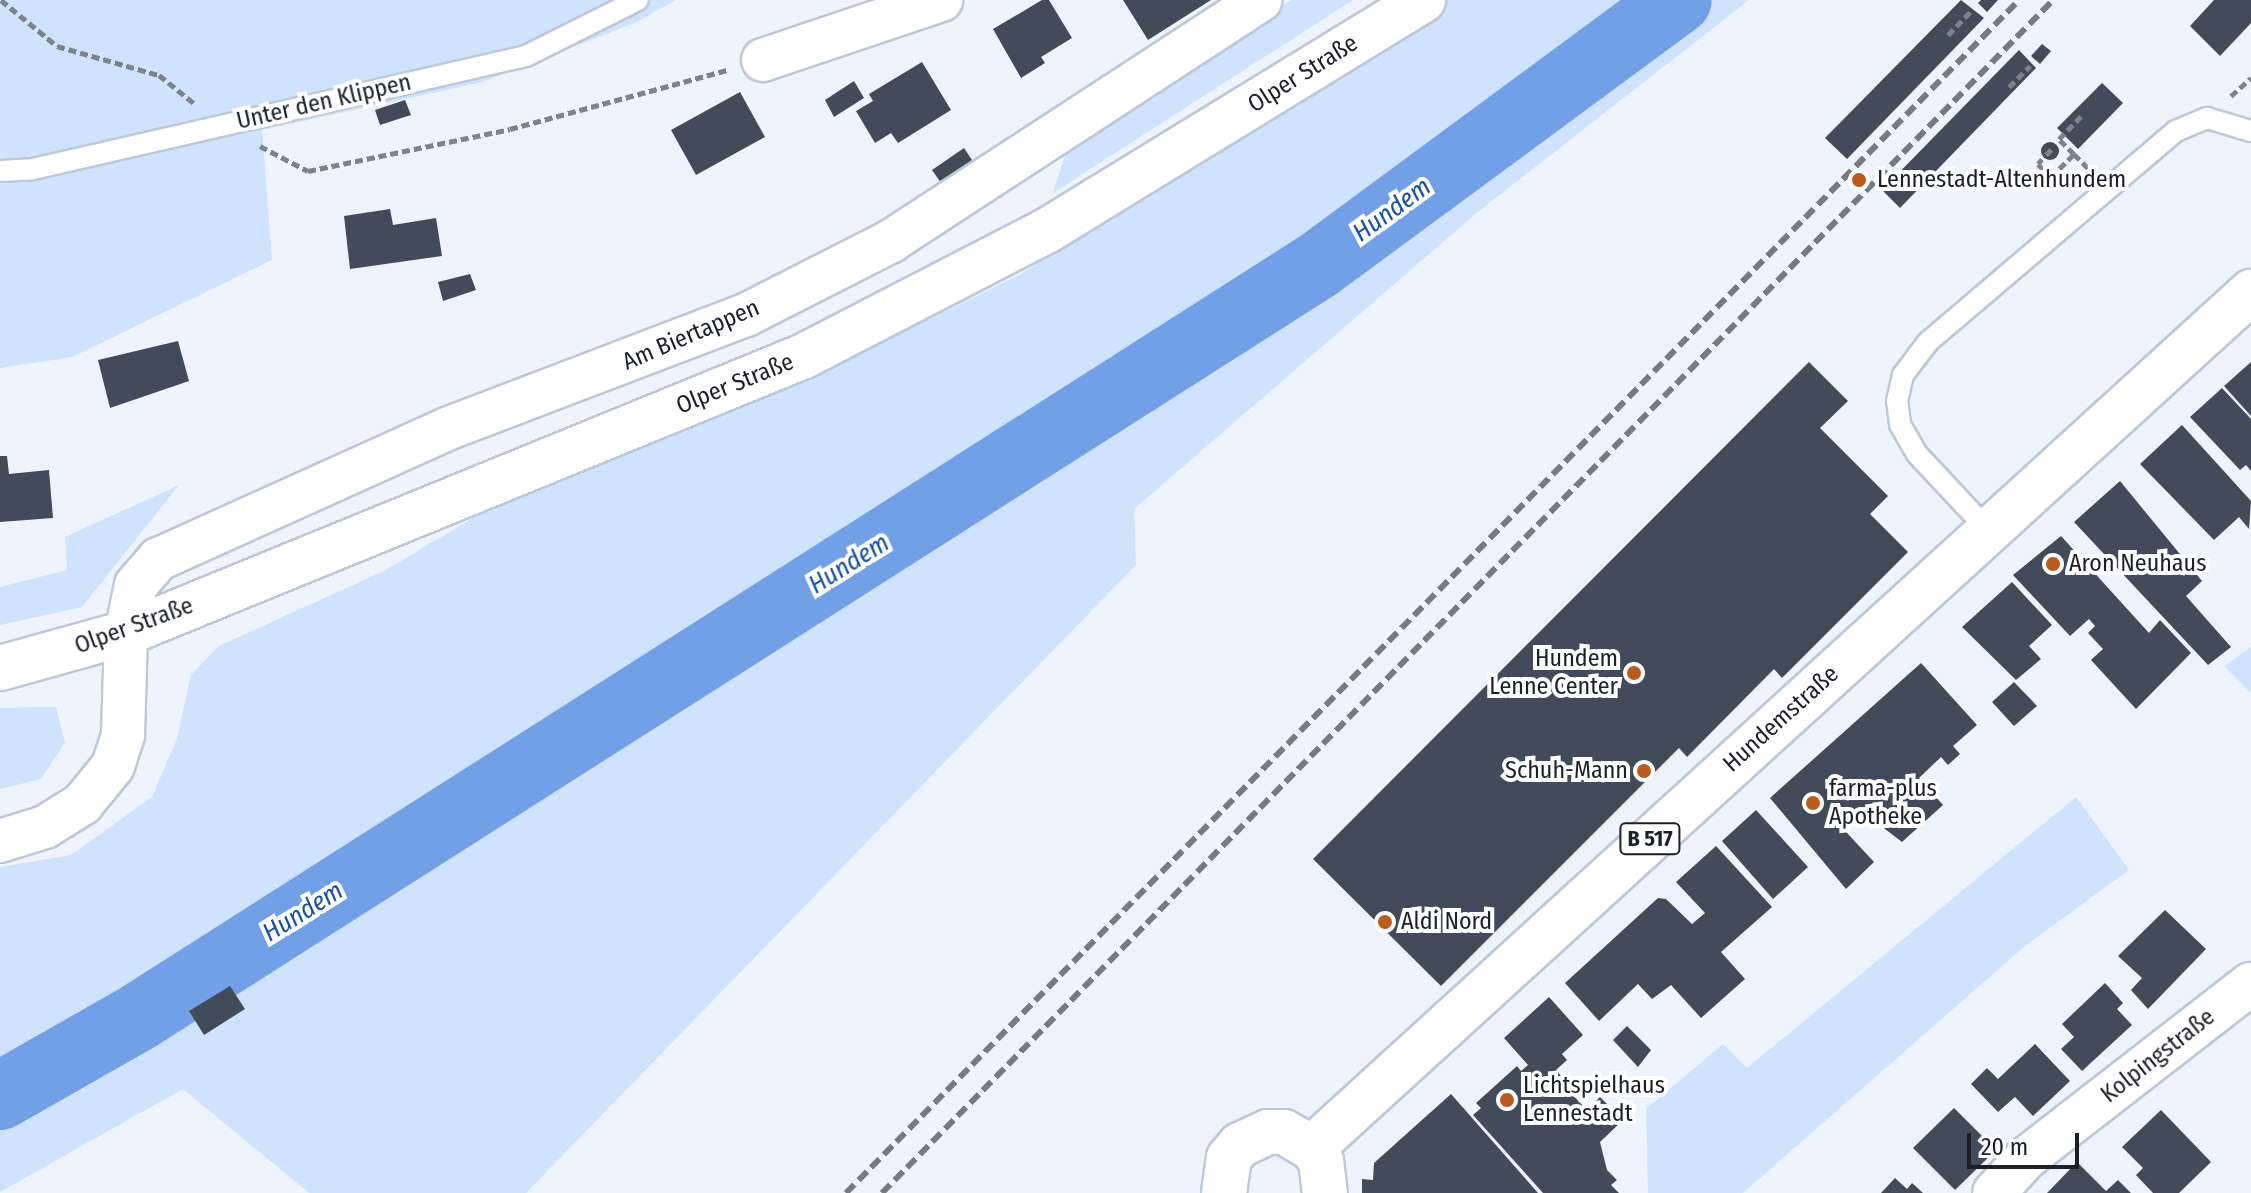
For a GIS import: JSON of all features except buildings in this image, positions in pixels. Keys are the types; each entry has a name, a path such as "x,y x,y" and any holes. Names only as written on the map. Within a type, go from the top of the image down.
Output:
{"main road":[{"name":"Olper Straße","path":"0,668 126,633 804,356 1048,230 1423,0"},
{"name":"Hundemstraße","path":"1312,1148 2251,292"},
{"path":"1224,1193 1229,1158 1253,1136 1284,1132 1312,1148 1321,1161 1325,1193"}],"street":[{"path":"763,60 941,0"},
{"name":"Am Biertappen","path":"0,841 45,827 82,804 113,766 123,735 126,633 136,585 159,559 447,429 746,315 891,241 1260,0"},
{"name":"Kolpingstraße","path":"1994,1193 2025,1159 2251,984"}],"lane":[{"name":"Unter den Klippen","path":"0,171 33,169 526,56 638,0"},
{"path":"1989,531 1917,454 1900,424 1897,401 1903,375 1928,342 2109,188 2194,121 2218,119 2251,131"}],"path":[{"path":"1,0 57,46 159,75 223,126 308,171 510,129 763,60"},
{"path":"1948,35 1972,10"},
{"path":"2009,87 2030,66"},
{"path":"2081,116 2059,139 2109,188"},
{"path":"2052,149 2038,164 2051,177 2074,154"}],"shaded area":[{"path":"0,0 676,0 637,22 483,82 262,130 272,260 72,357 0,368"},
{"path":"1291,0 1353,0 1053,193 1067,149"},
{"path":"1447,0 1749,0 1479,211 1134,509 1136,565 526,1193 309,1193 183,1089 0,1192 0,867 71,855 152,797 177,739 191,675 219,646 384,571 493,506 803,381 1019,275"},
{"path":"179,485 82,607 0,625 0,587 67,570 65,537"},
{"path":"2251,647 2251,693 2224,666"},
{"path":"56,707 65,743 41,779 0,789 0,708"},
{"path":"2076,797 2129,870 2026,945 1743,1193 1648,1193 1646,1109 1723,1044 1747,1068"}],"waterway":[{"name":"Hundem","path":"0,1096 140,1016 1317,266 1678,0"}],"railway":[{"path":"846,1193 2019,0"},
{"path":"882,1193 2053,0"}],"place":[{"name":"Lennestadt-Altenhundem","path":"1859,180"},
{"name":"Aron Neuhaus","path":"2053,564"},
{"name":"Hundem Lenne Center","path":"1634,673"},
{"name":"Schuh-Mann","path":"1644,771"},
{"name":"farma-plus Apotheke","path":"1813,803"},
{"name":"Aldi Nord","path":"1385,922"},
{"name":"Lichtspielhaus Lennestadt","path":"1507,1100"}]}
